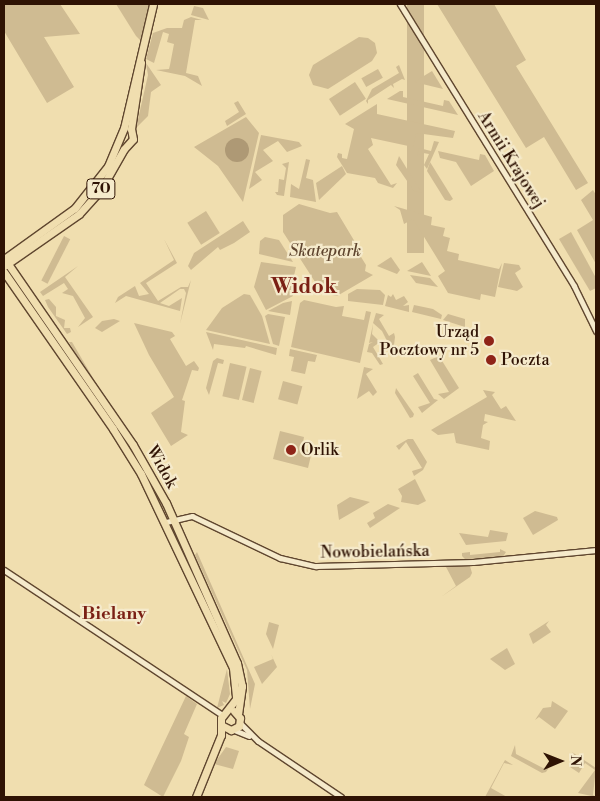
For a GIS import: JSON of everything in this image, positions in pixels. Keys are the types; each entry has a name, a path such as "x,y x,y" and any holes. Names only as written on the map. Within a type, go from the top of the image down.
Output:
{"main road":[{"path":"141,58 142,75 132,142 123,144 118,136 123,131 153,4"},
{"path":"123,131 132,133"},
{"name":"70","path":"5,262 74,208 123,144"},
{"name":"Widok","path":"5,262 133,445 238,663 242,681 238,713"},
{"name":"Widok","path":"4,272 119,437 169,520 235,674 236,699 229,710"},
{"path":"196,797 223,726 222,715 229,710 238,713 240,723 232,730 212,756"},
{"path":"223,726 232,730"}],"street":[{"name":"Armii Krajowej","path":"400,4 574,286 596,331"},
{"name":"Nowobielańska","path":"169,520 192,516 280,558 316,566 483,562 596,550"},
{"path":"4,570 222,715"},
{"path":"240,723 258,741 341,797"},
{"path":"232,730 258,741"}],"green space":[{"path":"4,4 60,4 80,34 44,37 74,87 47,103 4,31"},
{"path":"116,4 150,4 142,42 136,36"},
{"path":"407,4 424,4 424,253 407,253"},
{"path":"437,4 494,4 526,60 516,66 588,183 576,190 544,137 526,148"},
{"path":"194,6 203,8 209,20 191,15"},
{"path":"191,17 202,20 195,20 186,73 198,76 202,86 185,76 156,70 169,69 174,44 167,42 169,34 163,32 154,63 146,59 153,33 167,28 182,28 184,20"},
{"path":"359,37 368,38 375,43 377,53 372,61 328,89 313,85 309,75 313,65"},
{"path":"146,63 161,85 151,92 148,116 136,128 148,75"},
{"path":"399,65 405,80 402,79 393,84 394,88 391,85 368,100 368,104 366,101 372,89 399,73 396,67"},
{"path":"378,69 383,78 366,87 361,78"},
{"path":"432,71 443,89 414,82"},
{"path":"355,82 366,99 340,116 329,99"},
{"path":"403,91 403,97 443,106 444,100 449,101 458,115 387,99"},
{"path":"238,101 246,114 227,126 225,121 239,112 234,103"},
{"path":"377,104 377,114 455,131 453,138 416,133 413,147 371,138 373,145 368,149 391,185 397,183 393,188 378,183 375,178 347,173 337,157 338,153 342,154 342,158 347,159 354,129 345,124"},
{"path":"246,117 259,133 243,202 218,166 194,147"},
{"path":"261,135 299,142 302,146 287,152 278,141 263,150 273,161 255,172 262,180 249,189"},
{"path":"434,141 439,142 427,169 424,165 429,154 423,153 417,156 419,148 431,151"},
{"path":"438,151 479,160 480,154 485,155 494,171 471,186 456,162 440,158"},
{"path":"399,156 422,193 414,191 396,165"},
{"path":"306,159 310,160 306,178 313,180 316,202 290,197 291,184 299,189"},
{"path":"289,162 284,196 277,195 275,192 278,192 279,179 284,180 286,168 282,164"},
{"path":"430,162 453,199 450,201 445,200 427,171"},
{"path":"342,166 346,174 319,200 316,183"},
{"path":"593,190 596,195 596,264 577,230 593,220 581,200"},
{"name":"Skatepark","path":"299,204 330,213 337,212 366,265 365,271 373,275 337,296 316,292 314,288 317,285 283,232 283,215"},
{"path":"394,206 432,217 431,225 445,228 443,236 450,238 447,251 459,254 458,260 499,269 502,263 495,297 481,294 480,300 448,293 438,276 445,271 413,219 404,224 400,210"},
{"path":"206,211 220,233 201,245 187,223"},
{"path":"243,221 250,232 220,250 218,247 191,270 188,266 194,253"},
{"path":"571,232 596,278 596,288 590,291 559,239"},
{"path":"64,236 70,239 48,284 41,281"},
{"path":"265,237 279,240 293,262 259,254 260,241"},
{"path":"164,239 177,263 146,283 158,301 181,287 188,287 191,280 180,324 186,293 184,289 180,289 160,303 169,306 182,298 180,311 126,296 115,303 118,297 135,286 139,296 149,294 140,283 174,260"},
{"path":"391,257 400,270 397,274 377,266"},
{"path":"261,262 296,267 291,289 293,296 266,310 254,287"},
{"path":"422,262 431,276 407,271"},
{"path":"504,263 519,265 521,269 515,273 523,287 517,291 498,287"},
{"path":"78,266 65,277 93,317 78,327 85,318 73,296 62,293 68,289 64,283 43,296 40,292"},
{"path":"410,275 430,278 438,287 416,283"},
{"path":"357,289 380,290 385,295 383,305 348,301 348,294"},
{"path":"244,294 250,295 262,316 270,344 206,330 222,308"},
{"path":"393,294 396,300 404,296 408,302 403,306 409,305 409,312 385,306 388,295 391,297"},
{"path":"49,299 56,307 56,316 65,320 64,328 70,328 71,332 67,334 48,307 45,300"},
{"path":"304,300 336,307 344,306 342,316 364,320 366,311 371,312 360,363 291,347 300,303"},
{"path":"292,301 290,315 268,311 283,303"},
{"path":"414,305 433,309 442,315 441,319 412,312"},
{"path":"376,313 384,315 379,319 389,336 394,333 393,353 382,331 373,323"},
{"path":"268,314 285,317 279,346 273,344 265,316"},
{"path":"448,314 465,319 465,327 443,320"},
{"path":"114,319 120,321 102,332 95,328 102,321"},
{"path":"134,323 172,332 175,336 170,339 186,366 194,361 199,368 198,371 192,370 182,400 185,401 181,432 188,435 171,446 151,413 174,397 149,355"},
{"path":"373,324 372,334 380,342 373,347 383,364 380,365 372,353 367,352 369,344 373,342 369,343"},
{"path":"206,332 277,348 276,355 246,346 245,348 214,344 213,350"},
{"path":"69,342 72,342 110,407 83,368"},
{"path":"290,349 317,355 315,362 308,361 305,374 291,371 294,357 289,356"},
{"path":"439,356 459,388 444,399 438,394 449,392 430,360"},
{"path":"217,358 224,360 223,364 218,363 209,395 206,388 213,361"},
{"path":"230,363 247,367 239,400 222,396"},
{"path":"364,367 373,369 366,374 377,392 373,396 369,391 357,399"},
{"path":"250,368 262,371 254,403 242,400"},
{"path":"418,373 434,399 438,400 422,413 418,407 430,403 413,376"},
{"path":"283,381 302,386 297,405 278,399"},
{"path":"396,388 414,414 413,417 410,418 395,393"},
{"path":"483,390 495,392 492,395 501,409 506,406 516,421 485,414 484,421 488,422 483,425 481,438 490,441 489,450 456,443 454,433 438,435 431,430 487,397"},
{"name":"Orlik","path":"280,431 304,437 302,448 312,451 308,468 273,459"},
{"path":"408,439 413,439 427,462 423,470 414,476 412,471 422,468 406,442 399,450 396,446"},
{"path":"415,479 426,501 418,505 401,502 402,496 398,489"},
{"path":"350,497 370,502 339,520 337,505"},
{"path":"388,504 400,508 370,528 367,523 375,518 373,513"},
{"path":"535,511 557,517 558,520 533,535 523,518"},
{"path":"490,530 508,533 506,541 466,545 459,533 488,537"},
{"path":"500,549 506,552 502,558 465,559 462,556 462,553 470,552 470,555 500,552"},
{"path":"197,552 255,684 250,709 247,670 195,555"},
{"path":"470,566 472,573 470,577 441,597 456,586 446,567"},
{"path":"549,621 546,625 551,632 533,644 529,634"},
{"path":"269,622 279,625 273,649 266,634"},
{"path":"507,648 515,664 505,670 490,659"},
{"path":"271,654 277,667 262,684 254,667 273,659"},
{"path":"227,669 230,694 226,703 222,701 224,705 217,708"},
{"path":"186,696 197,704 184,734 189,737 181,761 163,797 144,785"},
{"path":"552,701 568,711 555,729 539,717 535,720 543,708 551,707"},
{"path":"515,745 516,754 543,768 550,766 546,772 542,773 511,756"},
{"path":"226,747 239,751 233,769 214,764"},
{"path":"572,752 596,768 593,795 596,797 578,793 595,770 585,763 579,773 570,767 576,757"},
{"path":"505,760 513,765 504,763 491,788 507,797 485,797"}],"shaded area":[{"path":"237,138 245,142 249,150 245,158 237,162 229,158 225,150 229,142"}],"place":[{"name":"Urząd Pocztowy nr 5","path":"489,341"},
{"name":"Poczta","path":"491,360"},
{"name":"Orlik","path":"291,450"}],"district":[{"name":"Widok","path":"304,287"},
{"name":"Bielany","path":"114,614"}]}
